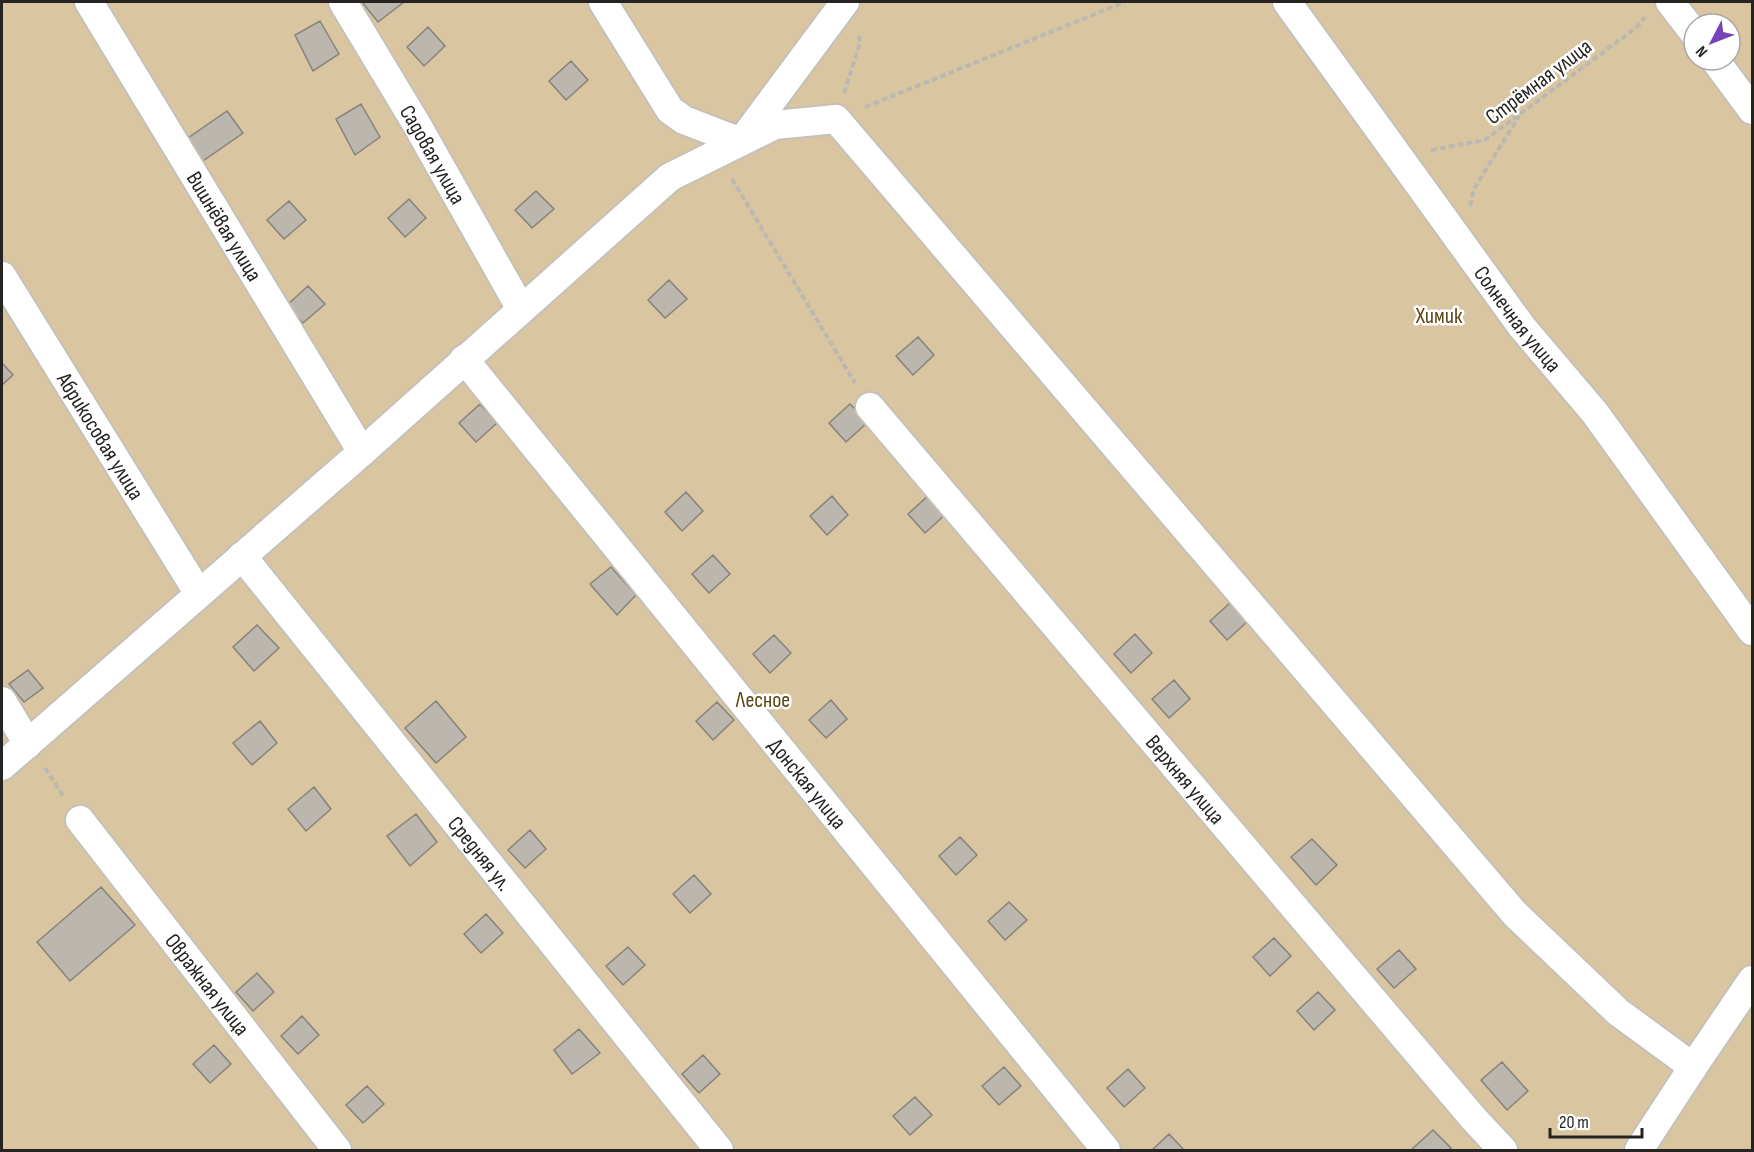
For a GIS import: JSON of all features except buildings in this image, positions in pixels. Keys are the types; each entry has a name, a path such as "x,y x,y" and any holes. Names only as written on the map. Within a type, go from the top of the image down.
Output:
{"street":[{"name":"Вишнёвая улица","path":"89,2 362,452"},
{"name":"Садовая улица","path":"343,2 417,125 521,309"},
{"path":"603,2 670,110 729,148"},
{"path":"729,148 845,2"},
{"name":"Солнечная улица","path":"1287,2 1522,327 1595,413 1752,631"},
{"path":"1658,8 1682,25"},
{"path":"1723,72 1752,110"},
{"path":"2,766 362,452 670,177 775,125 836,119 1515,914 1618,1012 1693,1067"},
{"name":"Абрикосовая улица","path":"2,276 199,594"},
{"name":"Донская улица","path":"464,359 1107,1150"},
{"name":"Верхняя улица","path":"870,407 1458,1101 1503,1150"},
{"name":"Средняя ул.","path":"242,556 719,1150"},
{"path":"2,701 28,744"},
{"name":"Овражная улица","path":"80,820 337,1150"},
{"path":"1639,1150 1752,980"}],"path":[{"path":"836,119 1125,2"},
{"name":"Стрёмная улица","path":"1387,140 1431,150 1485,140 1637,27 1658,8"},
{"path":"836,119 860,43 859,33"},
{"path":"1462,245 1474,189 1521,114"},
{"path":"729,148 870,407"},
{"path":"28,744 80,820"}],"green space":[{"path":"2,2 1752,2 1752,1150 2,1150"}],"park label":[{"name":"Химик","path":"1439,315"},
{"name":"Лесное","path":"763,699"}]}
